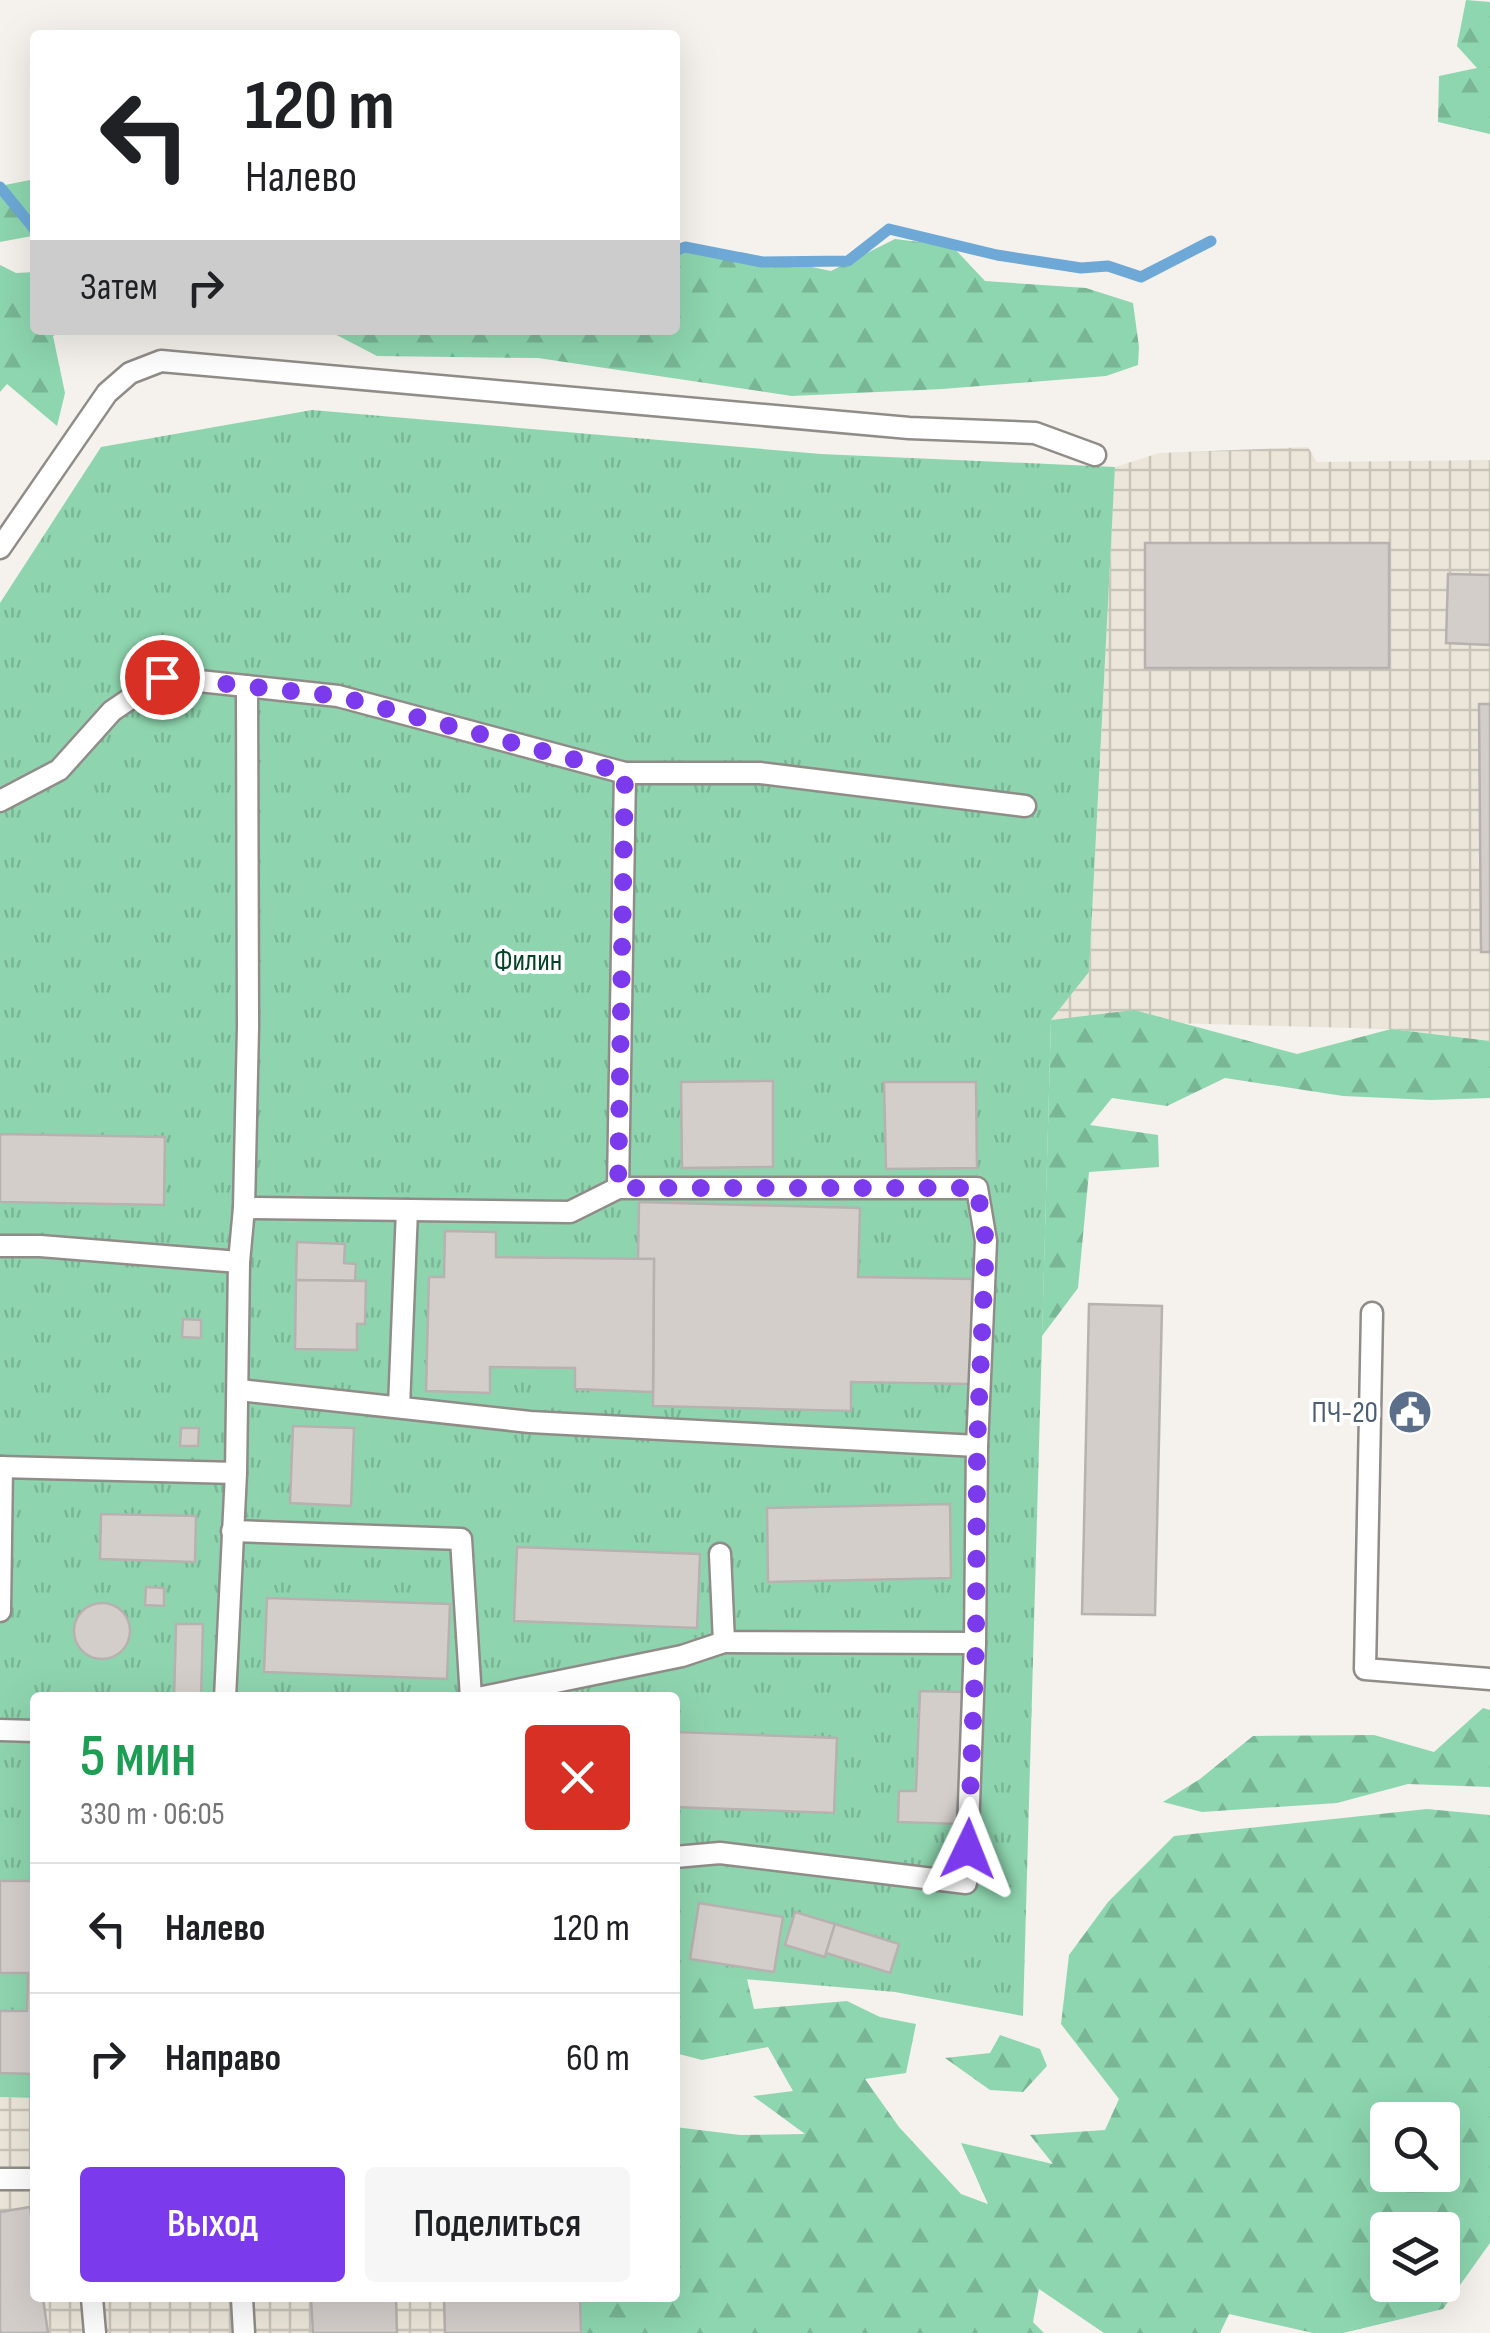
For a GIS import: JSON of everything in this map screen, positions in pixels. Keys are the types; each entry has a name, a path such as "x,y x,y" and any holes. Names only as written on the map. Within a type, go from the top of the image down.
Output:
{"lane":[{"path":"0,548 108,394 130,373 160,361 909,428 1035,433 1095,455"},
{"path":"0,801 59,770 112,712 162,677 338,696 625,773 760,772 1025,806"},
{"path":"225,1692 244,1208 248,686"},
{"path":"618,1188 625,773"},
{"path":"244,1208 570,1212 618,1188 977,1188 986,1242 966,1883 720,1852 680,1856"},
{"path":"399,1406 408,1210"},
{"path":"0,1246 239,1262"},
{"path":"1372,1314 1365,1668 1490,1679"},
{"path":"239,1390 530,1422 977,1446"},
{"path":"0,1610 1,1467 236,1473"},
{"path":"232,1531 460,1539 473,1692"},
{"path":"720,1554 724,1642"},
{"path":"504,1692 682,1656 724,1642 976,1643"},
{"path":"0,1730 30,1731"},
{"path":"0,2180 30,2179"},
{"path":"92,2302 94,2333"},
{"path":"242,2302 244,2333"}],"shaded area":[{"path":"1308,447 1317,462 1490,460 1490,1041 1391,1029 1051,1020 1089,972 1115,467 1159,453"},
{"path":"0,2097 30,2098 30,2302 580,2302 581,2333 0,2333"}],"green space":[{"path":"1466,0 1490,2 1490,134 1438,122 1439,76 1477,68 1457,46"},
{"path":"30,180 30,236 0,242 0,186"},
{"path":"895,239 952,246 985,281 1086,288 1133,303 1138,365 1106,376 792,396 538,358 377,356 337,335 680,335 680,252 741,252 831,271"},
{"path":"0,265 16,273 30,272 30,335 55,335 65,393 57,426 7,384 0,392"},
{"name":"Филин","path":"312,410 821,454 1115,467 1089,972 1051,1020 1023,2016 895,1992 680,1973 680,1692 30,1692 30,2098 0,2097 0,603 101,447"},
{"path":"1134,1010 1297,1054 1391,1029 1490,1041 1490,1098 1343,1096 1225,1078 1167,1106 1112,1098 1090,1125 1158,1135 1159,1167 1089,1172 1078,1288 1042,1336 1051,1020"},
{"path":"1483,1708 1490,1710 1490,1787 1408,1784 1337,1803 1202,1812 1163,1802 1200,1779 1253,1736 1374,1735 1434,1752"},
{"path":"1427,1809 1490,1815 1490,2243 1460,2285 1460,2212 1370,2212 1370,2302 1448,2302 1443,2309 1343,2333 1313,2333 1229,2314 1220,2333 1104,2333 1039,2289 1033,2322 1044,2333 581,2333 580,2302 680,2302 680,2128 740,2135 805,2134 753,2096 793,2091 768,2047 702,2060 680,2054 680,1911 691,1958 747,1979 754,2009 847,2001 880,2017 916,2024 906,2073 865,2079 899,2127 961,2194 988,2204 961,2143 1053,2164 1030,2135 1105,2130 1119,2099 1061,2024 1069,1955 1108,1902 1174,1836"},
{"path":"1000,2035 1040,2049 1047,2066 1023,2092 990,2090 945,2058 990,2053"}],"building":[{"path":"1145,543 1389,543 1389,668 1145,668"},
{"path":"1448,574 1490,575 1490,645 1446,643"},
{"path":"1479,704 1490,704 1490,952 1481,952"},
{"path":"773,1081 773,1167 682,1168 681,1082"},
{"path":"884,1082 976,1082 977,1168 886,1169"},
{"path":"0,1134 165,1137 164,1205 0,1202"},
{"path":"639,1202 860,1208 858,1277 972,1279 971,1384 851,1382 851,1411 653,1406 654,1259 638,1259"},
{"path":"445,1231 496,1232 496,1257 654,1259 653,1392 575,1389 575,1368 490,1367 490,1393 426,1391 429,1277 444,1277"},
{"path":"297,1242 345,1244 344,1263 356,1264 355,1281 296,1280"},
{"path":"296,1280 366,1281 365,1324 357,1324 357,1350 295,1349"},
{"path":"1089,1304 1162,1306 1155,1615 1082,1614"},
{"path":"183,1319 201,1320 201,1338 182,1337"},
{"path":"293,1426 354,1428 351,1506 290,1503"},
{"path":"181,1428 199,1428 198,1446 180,1446"},
{"path":"950,1504 951,1578 768,1582 767,1508"},
{"path":"101,1514 196,1516 195,1562 100,1559"},
{"path":"517,1547 700,1554 697,1628 514,1621"},
{"path":"146,1587 164,1588 164,1606 145,1605"},
{"path":"267,1598 450,1604 447,1679 264,1672"},
{"path":"102,1603 122,1611 130,1631 122,1651 102,1659 82,1651 74,1631 82,1611"},
{"path":"176,1624 203,1624 201,1692 174,1692"},
{"path":"920,1691 964,1692 959,1824 898,1822 899,1791 916,1791"},
{"path":"680,1732 837,1738 834,1813 680,1807"},
{"path":"0,1881 30,1881 30,2074 0,2073 0,2011 27,2011 28,1973 0,1973"},
{"path":"699,1903 783,1917 774,1972 690,1959"},
{"path":"795,1912 835,1924 825,1957 785,1945"},
{"path":"835,1924 899,1944 890,1973 826,1953"},
{"path":"30,2207 30,2302 44,2302 48,2333 0,2333 0,2212"},
{"path":"311,2302 396,2302 397,2333 313,2333"},
{"path":"444,2302 580,2302 581,2333 445,2333"}],"waterway":[{"path":"0,187 30,224"},
{"path":"680,249 762,262 848,261 889,229 997,255 1081,268 1108,266 1141,277 1211,241"}],"place":[{"name":"ПЧ-20","path":"1410,1412"}],"route":[{"path":"162,677 338,696 625,773 618,1188 977,1188 986,1242 968,1849"}]}
